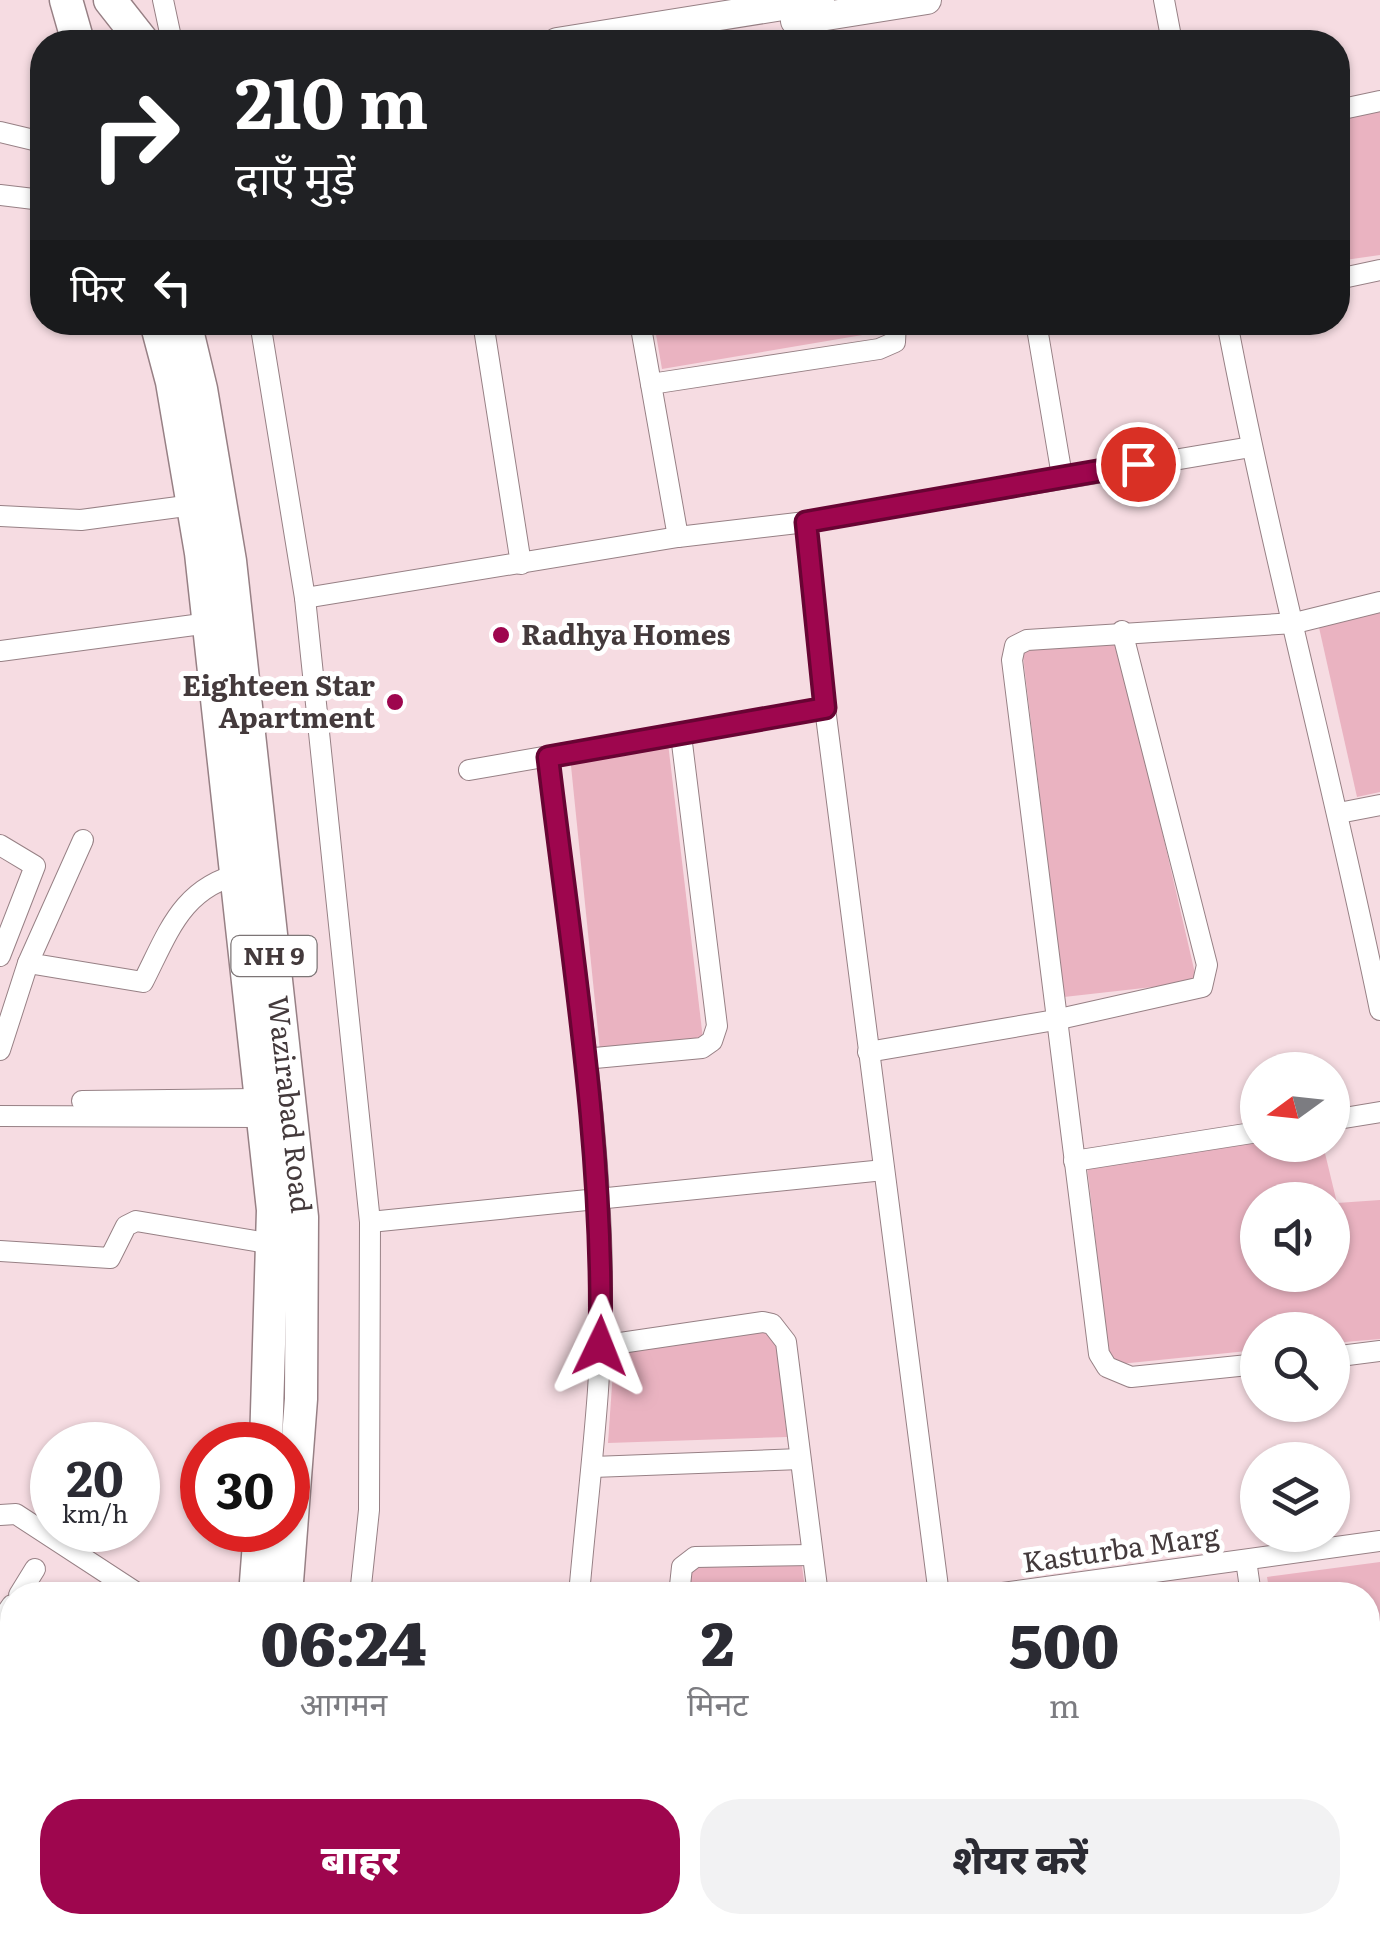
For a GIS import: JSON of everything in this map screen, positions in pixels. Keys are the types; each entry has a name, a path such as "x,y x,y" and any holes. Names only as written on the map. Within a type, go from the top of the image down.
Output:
{"highway":[{"path":"66,0 75,30"},
{"path":"110,0 134,30"},
{"name":"Wazirabad Road","path":"159,335 172,382 193,505 302,1217 301,1398 287,1582"},
{"name":"Wazirabad Road","path":"188,335 202,389 230,561 251,871 261,1108 273,1210 267,1422"},
{"path":"256,1582 258,1552"}],"main road":[{"path":"633,30 820,0"},
{"path":"690,30 715,17 927,0"}],"street":[{"path":"164,0 170,30"},
{"path":"1164,0 1170,30"},
{"path":"1350,107 1380,101"},
{"path":"0,132 30,139"},
{"path":"0,195 30,199"},
{"path":"1350,276 1380,270"},
{"path":"262,335 305,598 370,1222 369,1510 361,1582"},
{"path":"485,335 522,564"},
{"path":"642,335 678,537"},
{"path":"651,384 879,349 895,342 895,335"},
{"path":"1038,335 1062,476"},
{"path":"1229,335 1251,447 1339,813 1380,1010"},
{"path":"305,598 678,537 806,522 1251,447"},
{"path":"0,516 81,520 193,505"},
{"path":"806,522 825,708 937,1582"},
{"path":"1240,1366 1132,1377 1107,1367 1096,1340 1012,660 1015,646 1027,640 1295,623 1380,602"},
{"path":"0,651 209,622"},
{"path":"868,1052 1055,1020 1202,987 1208,965 1122,631"},
{"path":"469,770 825,708"},
{"path":"584,1059 702,1048 712,1041 717,1026 680,735"},
{"path":"548,757 597,1202 600,1346 594,1467 581,1582"},
{"path":"1339,813 1380,804"},
{"path":"0,1050 28,963 83,840"},
{"path":"0,845 35,866 0,956"},
{"path":"28,963 144,982 181,908 193,896 251,871"},
{"path":"0,1104 261,1108"},
{"path":"0,1116 261,1108"},
{"path":"1350,1117 1380,1112"},
{"path":"1074,1161 1240,1135"},
{"path":"370,1222 884,1170"},
{"path":"0,1251 110,1258 126,1226 136,1222 272,1244"},
{"path":"600,1346 772,1324 786,1342 816,1582"},
{"path":"1350,1355 1380,1351"},
{"path":"594,1467 800,1460"},
{"path":"0,1515 16,1514 120,1582"},
{"name":"Kasturba Marg","path":"1084,1582 1380,1541"},
{"path":"680,1582 682,1567 695,1557 812,1554"},
{"path":"1246,1560 1249,1582"},
{"path":"27,1582 35,1570"}],"shaded area":[{"path":"1380,109 1380,255 1350,259 1350,115"},
{"path":"656,335 862,335 662,369"},
{"path":"1380,609 1380,792 1357,797 1318,623"},
{"path":"1116,633 1197,982 1064,997 1022,648"},
{"path":"668,743 703,1039 600,1051 570,756"},
{"path":"1240,1136 1240,1162 1327,1162 1332,1182 1240,1182 1240,1292 1350,1292 1350,1202 1380,1200 1380,1339 1350,1342 1350,1312 1240,1312 1240,1352 1110,1365 1086,1157"},
{"path":"775,1327 787,1437 608,1443 615,1342"},
{"path":"691,1554 801,1559 804,1582 689,1582"},
{"path":"1380,1562 1380,1582 1268,1582 1267,1577"}],"place":[{"name":"Radhya Homes","path":"501,635"},
{"name":"Eighteen Star Apartment","path":"395,702"}],"route":[{"path":"600,1346 602,1276 592,1138 548,757 825,708 806,522 1138,464"}]}
